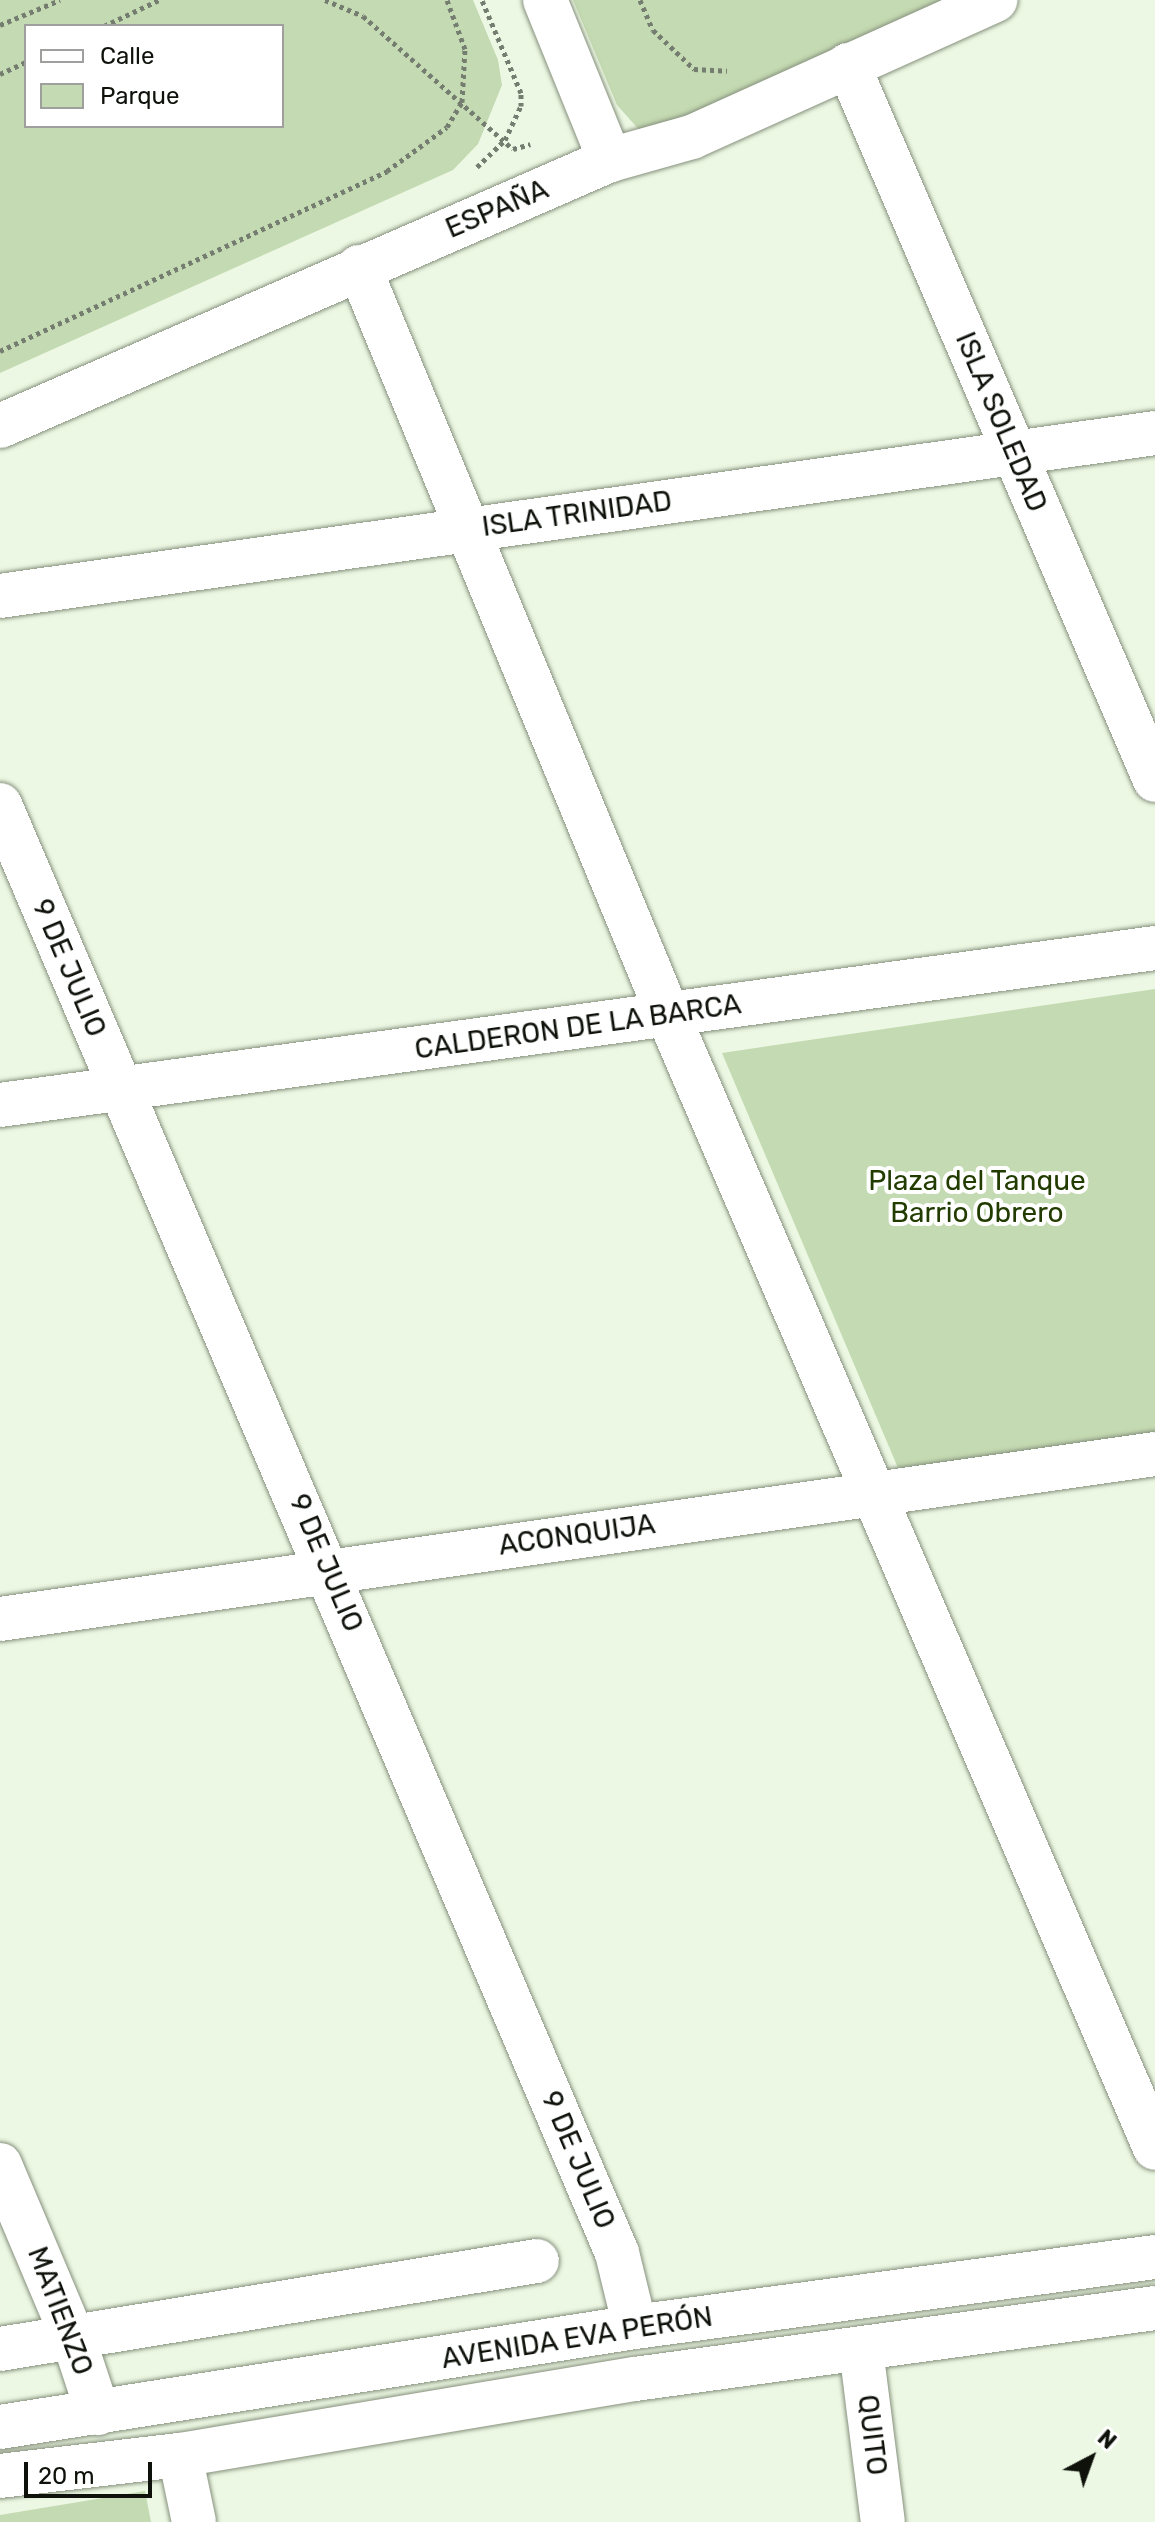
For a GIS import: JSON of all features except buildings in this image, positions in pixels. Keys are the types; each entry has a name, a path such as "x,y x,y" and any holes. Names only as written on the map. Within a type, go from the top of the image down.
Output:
{"street":[{"path":"545,0 603,142"},
{"name":"ESPAÑA","path":"0,426 359,267 603,142 692,137 996,0"},
{"name":"ISLA SOLEDAD","path":"848,65 1155,780"},
{"path":"359,267 668,1015 870,1492 1155,2148"},
{"name":"ISLA TRINIDAD","path":"0,596 1155,433"},
{"name":"9 DE JULIO","path":"0,805 330,1571 617,2253 635,2327"},
{"name":"CALDERON DE LA BARCA","path":"0,1105 1155,948"},
{"name":"ACONQUIJA","path":"0,1619 870,1492 1155,1454"},
{"name":"MATIENZO","path":"0,2165 74,2340 98,2413"},
{"name":"AVENIDA EVA PERÓN","path":"0,2427 635,2327 1155,2257"},
{"path":"0,2349 74,2340 537,2261"},
{"name":"AVENIDA EVA PERÓN","path":"0,2476 180,2455 635,2379 1155,2308"},
{"name":"QUITO","path":"861,2349 883,2522"},
{"path":"180,2455 194,2522"}],"path":[{"path":"0,25 60,0"},
{"path":"108,24 159,0"},
{"path":"325,0 363,16 513,149 603,142"},
{"path":"0,351 387,171 447,127 462,102 465,49 447,0"},
{"path":"482,0 521,93 519,117 505,140"},
{"path":"640,0 653,30 694,69 734,72"},
{"path":"0,74 24,63"}],"green space":[{"path":"0,0 473,0 498,60 502,85 478,144 453,170 0,373"},
{"path":"573,0 973,0 792,80 642,133 617,105"},
{"name":"Plaza del Tanque Barrio Obrero","path":"1155,989 1155,1441 901,1475 722,1053"},
{"path":"145,2491 151,2522 0,2522 0,2515"}]}
